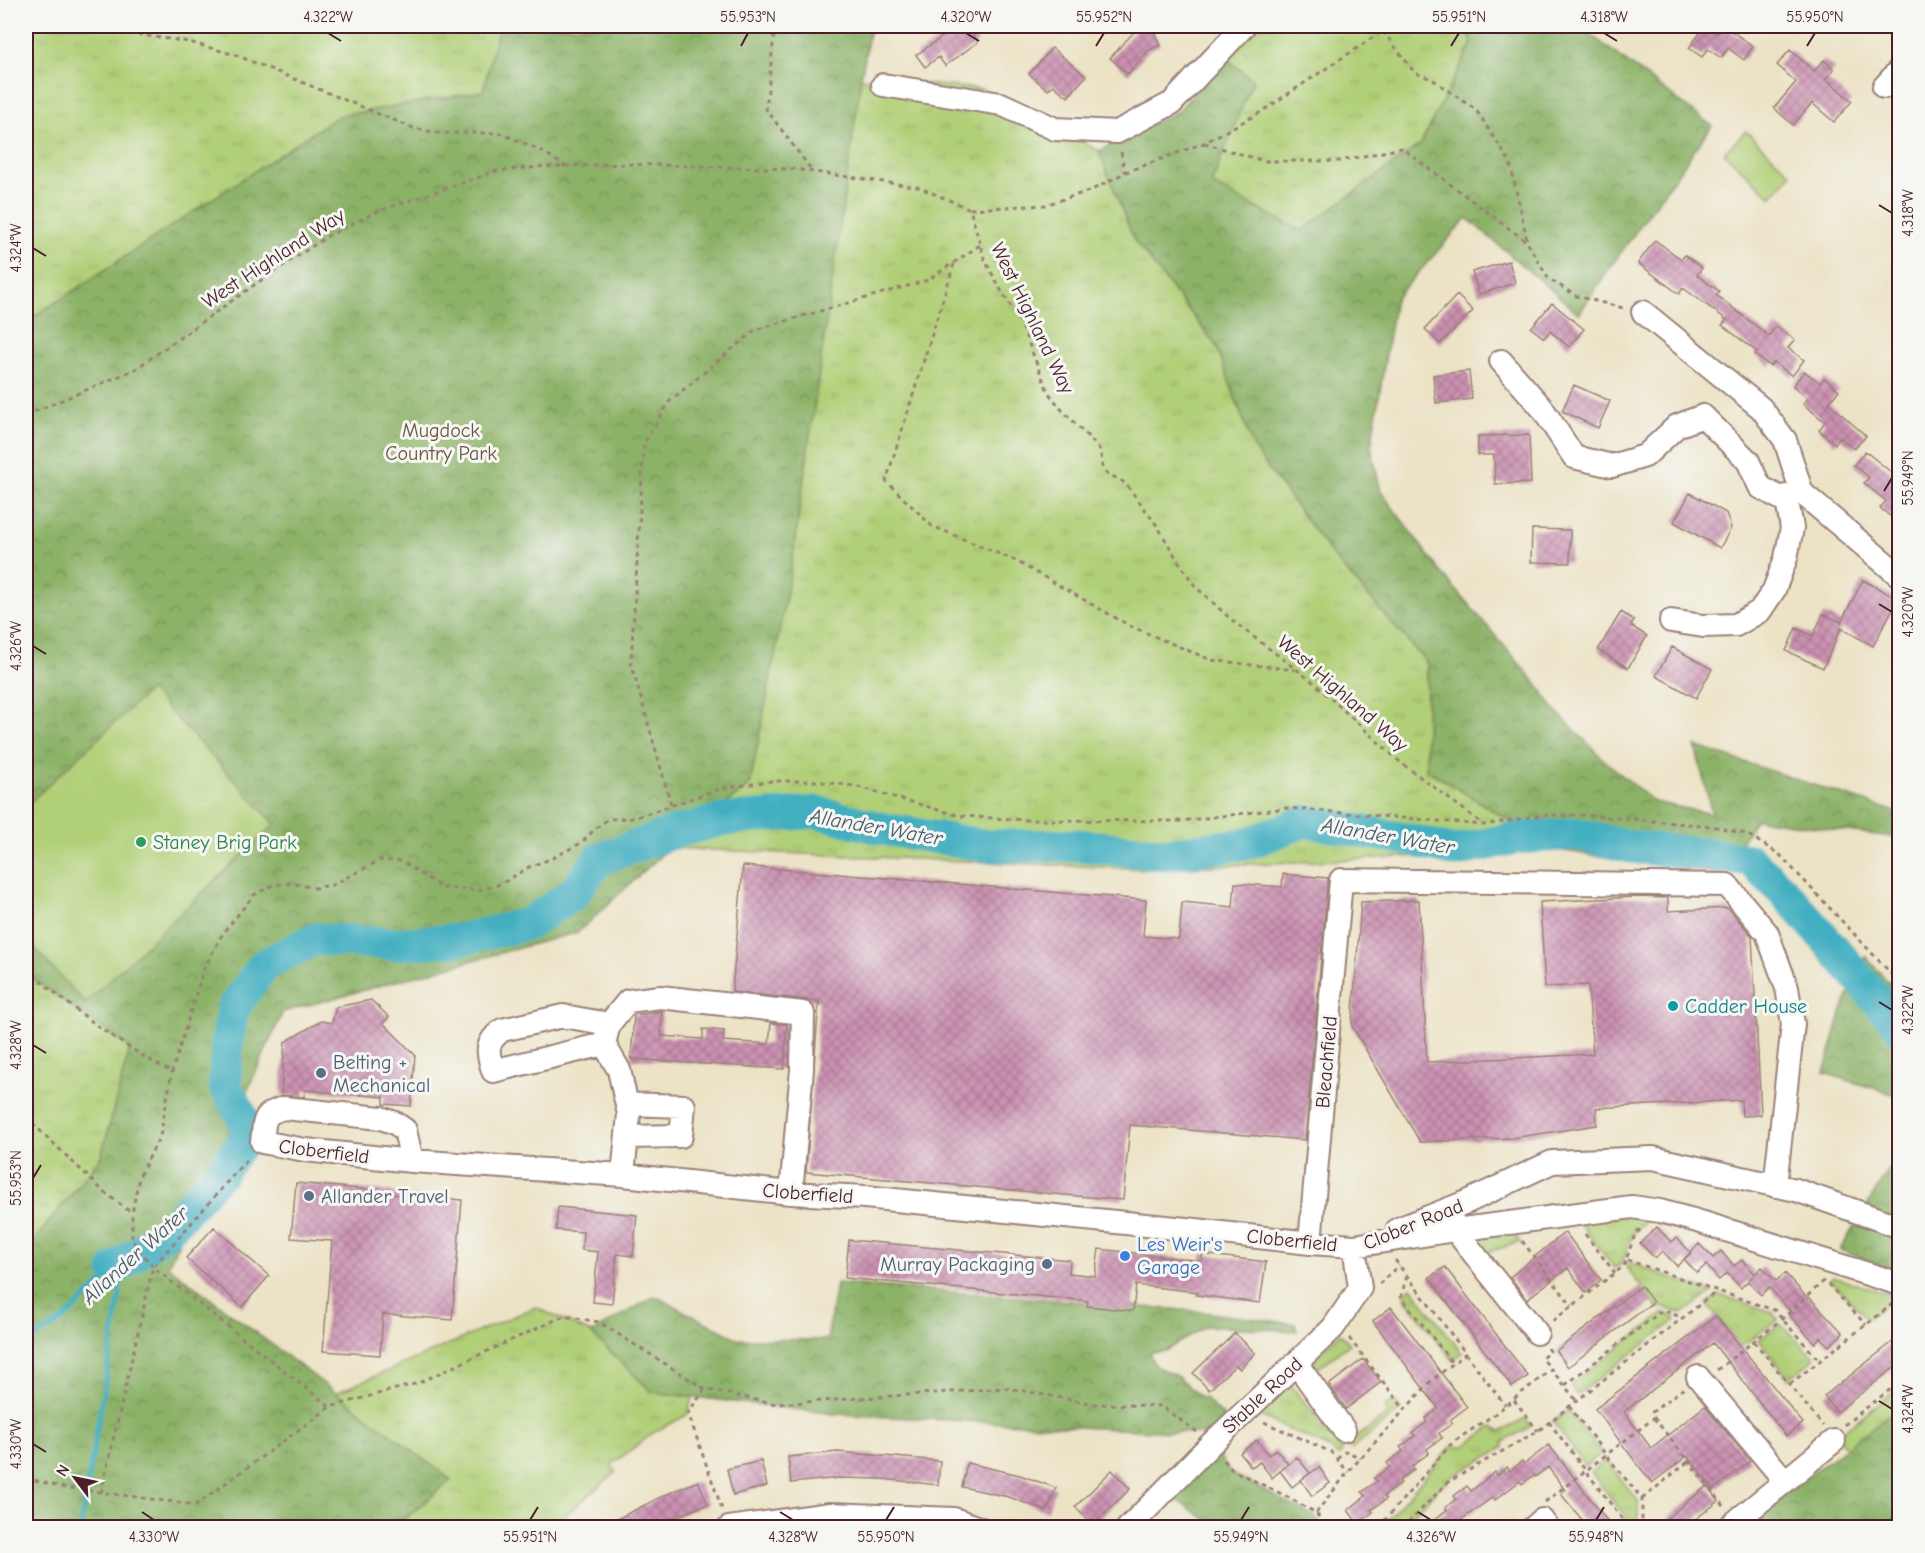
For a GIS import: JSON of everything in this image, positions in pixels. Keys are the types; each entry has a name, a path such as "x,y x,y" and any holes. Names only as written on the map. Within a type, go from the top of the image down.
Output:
{"street":[{"path":"883,84 1001,104 1055,129 1117,132 1172,104 1244,26"},
{"path":"1884,87 1899,69"},
{"path":"1642,312 1761,408 1785,440 1794,495 1792,528 1786,558 1774,590 1760,611 1736,625 1703,626 1671,621"},
{"path":"1501,361 1542,408 1574,457 1612,466 1645,456 1677,426 1702,416 1748,461 1760,487 1780,498 1794,495 1899,576"},
{"name":"Bleachfield","path":"1310,1244 1341,880 1727,885 1767,933 1787,988 1793,1024 1775,1186"},
{"path":"622,1175 629,1114 619,1070 607,1034 628,1001 660,997 803,1013 802,1069 791,1193"},
{"path":"627,1104 684,1106 681,1136 627,1137"},
{"path":"262,1142 266,1117 271,1111 284,1108 381,1118 405,1130 412,1161"},
{"name":"Cloberfield","path":"262,1142 306,1150 412,1161 622,1175 1196,1230 1310,1244 1354,1246"},
{"name":"Clober Road","path":"1354,1246 1381,1242 1452,1219 1552,1162 1653,1158 1796,1190 1899,1227"},
{"name":"Clober Road","path":"1354,1246 1452,1219 1507,1223 1632,1206 1660,1211 1899,1284"},
{"path":"1452,1219 1537,1333"},
{"name":"Stable Road","path":"1128,1527 1338,1322 1360,1288 1354,1246"},
{"path":"1296,1363 1344,1430"},
{"path":"1698,1377 1785,1481"},
{"path":"1732,1524 1785,1481 1832,1438"},
{"path":"727,1522 830,1514 954,1519 979,1527"},
{"path":"1528,1521 1542,1520 1548,1527"}],"path":[{"path":"103,26 128,33 189,42 236,55 413,128 437,133 500,133 540,150 566,167"},
{"path":"775,26 766,109 813,172"},
{"path":"970,209 1045,205 1092,190 1126,172 1204,143 1261,112 1390,26"},
{"path":"1383,30 1415,73 1432,79 1476,110 1510,162 1527,242 1548,278 1576,296 1642,312"},
{"path":"1204,143 1264,161 1340,161 1402,148 1527,242"},
{"name":"West Highland Way","path":"26,415 134,370 328,236 376,212 497,171 624,164 794,170 918,187 970,209 980,245 999,287 1019,319 1048,392 1097,446 1101,452 1102,467 1107,474 1119,478 1126,484 1158,527 1196,587 1234,622 1313,682 1400,762 1484,825"},
{"path":"671,804 631,663 644,443 670,401 755,330 928,280 980,245"},
{"path":"954,262 886,481 932,526 1014,560 1130,626 1211,660 1298,670"},
{"path":"330,1407 153,1268 132,1240 132,1213 139,1177 160,1136 171,1072 204,968 223,933 254,895 273,885 291,883 315,888 332,885 381,860 402,861 442,888 479,890 501,884 529,867 553,858 581,843 608,819 634,818 719,789 772,781 855,786 960,816 1027,820 1181,821 1287,808 1484,825 1542,815 1583,815 1711,826 1747,834 1780,855 1899,983"},
{"path":"26,969 95,1026 143,1058 171,1072"},
{"path":"26,1118 104,1192 132,1213"},
{"path":"100,1492 153,1268 262,1142"},
{"path":"1576,1400 1542,1358 1550,1351 1537,1333 1624,1266 1635,1234 1660,1211"},
{"path":"1571,1215 1615,1273"},
{"path":"1507,1223 1572,1306"},
{"path":"1381,1242 1505,1406"},
{"path":"1627,1260 1777,1311 1820,1361"},
{"path":"1732,1524 1689,1461 1651,1413 1698,1377 1710,1369 1713,1373 1755,1341 1842,1265"},
{"path":"1407,1276 1401,1297 1453,1364"},
{"path":"1824,1280 1866,1325"},
{"path":"1401,1527 1407,1524 1448,1482 1538,1431 1718,1291"},
{"path":"1790,1384 1899,1299"},
{"path":"1565,1385 1663,1310 1683,1318"},
{"path":"26,1479 74,1489 196,1505 330,1407 418,1383 564,1316 598,1322 705,1389 776,1404 1008,1388 1095,1404 1161,1406 1212,1443 1232,1470 1316,1513 1327,1527"},
{"path":"1338,1322 1405,1410"},
{"path":"1755,1341 1832,1438 1899,1382"},
{"path":"1316,1513 1348,1472 1430,1382 1466,1353"},
{"path":"1378,1527 1452,1443 1514,1400 1552,1369"},
{"path":"705,1389 688,1413 727,1522"},
{"path":"1514,1400 1538,1431"},
{"path":"1569,1406 1642,1499 1642,1527"},
{"path":"1243,1413 1331,1452 1348,1472"},
{"path":"1541,1500 1543,1503 1654,1418"},
{"path":"1549,1422 1629,1527"},
{"path":"1337,1459 1346,1451 1361,1458"},
{"path":"1642,1499 1689,1461"},
{"path":"1889,1527 1899,1514"},
{"path":"1505,1527 1528,1521"}],"green space":[{"name":"Mugdock Country Park","path":"26,26 870,26 861,78 981,89 1099,151 1134,240 1216,345 1254,449 1333,556 1427,663 1426,769 1557,850 1144,869 669,848 749,786 150,1044 26,952"},
{"name":"Mugdock Country Park","path":"499,26 870,26 790,576 750,785 669,848 578,932 283,1012 168,1266 451,1480 394,1527 26,1527 26,1251 101,1157 130,1048 26,974 26,939 85,1003 275,824 150,690 26,806 26,322 338,116 483,91"},
{"path":"1252,26 1466,26 1472,43 1421,144 1301,231 1210,184 1253,80 1225,58"},
{"path":"1466,26 1579,26 1712,126 1579,314 1467,218 1395,299 1371,447 1381,492 1439,570 1536,683 1554,709 1605,761 1654,802 1712,814 1695,746 1899,813 1899,838 1756,819 1721,874 1557,850 1426,769 1427,663 1333,556 1254,449 1216,345 1134,240 1099,151 1178,111 1225,58 1253,80 1211,184 1301,231 1421,144 1472,43"},
{"path":"1746,131 1791,174 1771,197 1724,153"},
{"name":"Staney Brig Park","path":"150,690 275,824 85,1003 26,939 26,806"},
{"path":"1865,956 1899,994 1899,1096 1824,1073 1842,1010"},
{"path":"26,974 130,1047 101,1157 26,1251"},
{"path":"1899,1145 1899,1273 1840,1250 1891,1166"},
{"path":"1651,1216 1633,1234 1622,1263 1614,1268 1577,1219"},
{"path":"1513,1233 1520,1242 1480,1254 1476,1247 1478,1238"},
{"path":"1630,1263 1712,1292 1682,1314 1663,1307 1659,1310 1626,1267"},
{"path":"1833,1277 1895,1296 1867,1319 1831,1280"},
{"path":"836,1283 1196,1311 1295,1324 1297,1331 1206,1326 1165,1351 1149,1352 1155,1366 1178,1377 1202,1399 1204,1397 1225,1418 1209,1434 835,1414 652,1392 591,1333 655,1296 738,1339 827,1340"},
{"path":"1411,1287 1462,1353 1453,1360 1406,1300 1405,1292"},
{"path":"1720,1295 1772,1312 1779,1319 1740,1347 1707,1303"},
{"path":"535,1307 591,1333 652,1392 693,1397 687,1415 656,1431 611,1465 616,1472 551,1527 394,1528 451,1480 336,1393"},
{"path":"1664,1313 1675,1317 1675,1321 1577,1395 1570,1385"},
{"path":"1780,1324 1815,1358 1789,1379 1759,1340"},
{"path":"1340,1333 1350,1344 1314,1371 1308,1365"},
{"path":"1289,1383 1343,1451 1338,1456 1331,1449 1258,1415"},
{"path":"1899,1387 1899,1407 1846,1448 1837,1436"},
{"path":"1394,1400 1401,1410 1351,1449 1348,1444 1388,1414 1385,1407"},
{"path":"1899,1407 1899,1527 1742,1527"},
{"path":"1568,1410 1602,1453 1585,1466 1553,1422"},
{"path":"1525,1418 1531,1426 1503,1442 1504,1447 1448,1479 1406,1522 1395,1527 1381,1527 1451,1447 1464,1446 1492,1427 1501,1432"},
{"path":"1217,1453 1230,1473 1314,1516 1323,1527 1217,1527 1173,1497"},
{"path":"1606,1460 1638,1501 1638,1520 1632,1526 1591,1472"}],"building":[{"path":"958,26 967,26 978,42 945,66 939,57 925,67 916,55"},
{"path":"1151,26 1160,45 1149,50 1128,74 1110,58 1135,31"},
{"path":"1705,26 1717,33 1724,26 1753,46 1744,60 1728,48 1721,58 1708,49 1702,57 1689,48"},
{"path":"1052,48 1086,76 1068,97 1053,85 1048,90 1029,74"},
{"path":"1790,50 1814,71 1824,60 1834,69 1826,79 1852,101 1834,122 1812,103 1793,125 1774,108 1796,82 1777,65"},
{"path":"1655,240 1681,259 1685,255 1702,268 1697,275 1719,291 1716,295 1769,336 1776,326 1795,340 1788,348 1804,360 1792,376 1774,362 1770,366 1755,355 1757,352 1722,325 1727,320 1683,288 1679,294 1638,263"},
{"path":"1509,261 1515,283 1479,294 1472,272"},
{"path":"1457,295 1473,311 1440,344 1425,329"},
{"path":"1552,303 1584,329 1569,347 1550,331 1544,338 1531,328"},
{"path":"1469,371 1472,399 1436,403 1433,375"},
{"path":"1804,371 1820,383 1824,378 1839,390 1829,403 1866,436 1854,449 1840,437 1835,444 1819,430 1825,422 1803,404 1808,398 1793,386"},
{"path":"1574,385 1610,401 1598,428 1562,411"},
{"path":"1529,435 1531,483 1495,484 1494,455 1478,455 1478,436"},
{"path":"1865,451 1897,477 1892,482 1897,486 1899,483 1899,523 1880,508 1886,501 1864,483 1869,477 1854,465"},
{"path":"1690,493 1726,513 1731,528 1720,548 1674,522"},
{"path":"1532,529 1570,530 1570,563 1531,562"},
{"path":"1863,580 1898,599 1873,646 1841,628 1823,668 1786,651 1796,628 1813,636 1823,614 1841,622"},
{"path":"1621,612 1634,620 1631,626 1647,636 1628,668 1598,650"},
{"path":"1672,647 1712,669 1696,698 1656,676"},
{"path":"743,866 1146,900 1143,936 1179,939 1182,902 1233,907 1235,883 1282,887 1283,874 1328,878 1305,1140 1130,1125 1123,1200 806,1172 819,1001 732,992"},
{"name":"Cadder House","path":"1637,897 1668,898 1668,911 1728,908 1752,936 1761,1115 1742,1116 1741,1100 1596,1108 1597,1125 1512,1138 1420,1142 1352,1026 1361,902 1419,900 1427,1062 1593,1054 1588,985 1545,987 1540,902"},
{"path":"371,1000 389,1017 383,1023 415,1055 411,1106 384,1104 384,1097 305,1090 304,1097 281,1095 285,1042 321,1021 332,1023 336,1007"},
{"path":"662,1011 661,1036 703,1039 703,1029 724,1031 723,1041 769,1044 771,1023 787,1025 784,1069 631,1059 634,1015"},
{"path":"296,1183 462,1200 452,1320 383,1314 380,1355 323,1351 332,1241 291,1238"},
{"path":"558,1207 637,1215 633,1256 617,1254 612,1304 593,1302 598,1252 582,1250 583,1232 556,1230"},
{"path":"214,1227 269,1276 242,1307 186,1258"},
{"path":"1657,1227 1671,1242 1677,1238 1691,1253 1677,1266 1662,1251 1655,1258 1640,1243"},
{"path":"1565,1232 1601,1280 1586,1293 1568,1268 1527,1299 1510,1277"},
{"path":"849,1240 1070,1260 1069,1273 1095,1276 1099,1249 1202,1261 1202,1254 1266,1262 1260,1303 1197,1295 1198,1292 1136,1285 1133,1311 1087,1306 1088,1301 845,1278"},
{"path":"1699,1244 1713,1258 1721,1251 1734,1266 1742,1260 1755,1274 1741,1288 1727,1273 1719,1280 1706,1265 1697,1273 1684,1259"},
{"path":"1445,1267 1528,1376 1512,1387 1429,1278"},
{"path":"1762,1267 1776,1281 1785,1273 1843,1333 1829,1346 1820,1337 1815,1343 1789,1315 1792,1313 1769,1287 1761,1295 1748,1281"},
{"path":"1641,1286 1653,1302 1568,1367 1556,1351"},
{"path":"1391,1307 1467,1407 1450,1420 1453,1423 1439,1433 1442,1438 1427,1449 1429,1453 1412,1466 1414,1469 1399,1481 1401,1483 1384,1496 1386,1499 1358,1524 1348,1510 1366,1496 1362,1492 1377,1481 1374,1478 1390,1467 1387,1463 1403,1451 1400,1447 1415,1436 1412,1433 1427,1422 1425,1419 1438,1408 1373,1321"},
{"path":"1716,1316 1803,1423 1786,1436 1713,1343 1624,1412 1651,1448 1705,1406 1750,1461 1714,1489 1687,1456 1652,1483 1595,1409"},
{"path":"1235,1333 1255,1353 1240,1369 1236,1365 1209,1390 1193,1373"},
{"path":"1899,1337 1899,1364 1837,1412 1824,1396"},
{"path":"1363,1359 1381,1382 1346,1409 1329,1385"},
{"path":"1257,1440 1269,1455 1276,1449 1288,1464 1272,1478 1260,1462 1251,1467 1240,1453"},
{"path":"1549,1445 1612,1527 1588,1527 1561,1494 1565,1490 1548,1467 1522,1484 1520,1481 1495,1500 1493,1497 1451,1527 1425,1527 1447,1510 1445,1508 1456,1499 1454,1496 1467,1486 1471,1491 1495,1472 1498,1475 1507,1467 1510,1471 1522,1461 1524,1464"},
{"path":"838,1452 940,1461 938,1485 883,1479 839,1478 791,1483 788,1457"},
{"path":"1297,1457 1310,1473 1292,1487 1280,1471"},
{"path":"761,1461 767,1486 733,1495 727,1469"},
{"path":"967,1463 1020,1475 1056,1488 1047,1511 1009,1497 962,1487"},
{"path":"1319,1467 1330,1483 1312,1496 1301,1480"},
{"path":"1112,1470 1130,1489 1093,1525 1075,1507"},
{"path":"698,1481 708,1504 650,1527 601,1527 663,1496"},
{"path":"1707,1486 1719,1501 1685,1527 1674,1527 1667,1518"}],"waterway":[{"name":"Allander Water","path":"115,1269 165,1233 221,1173 250,1131 225,1086 227,1044 233,1008 264,965 315,939 395,944 458,940 528,924 573,894 599,859 675,832 722,820 817,812 883,829 989,846 1077,845 1166,854 1249,843 1305,821 1411,840 1455,851 1515,838 1577,834 1631,847 1750,860 1782,890 1900,1027"},
{"name":"Allander Water","path":"26,1343 64,1319 115,1269"},
{"path":"80,1528 120,1294 115,1269"}],"place":[{"name":"Staney Brig Park","path":"141,842"},
{"name":"Cadder House","path":"1673,1006"},
{"name":"Belting + Mechanical","path":"321,1073"},
{"name":"Allander Travel","path":"309,1196"},
{"name":"Les Weir's Garage","path":"1125,1256"},
{"name":"Murray Packaging","path":"1047,1264"}]}
